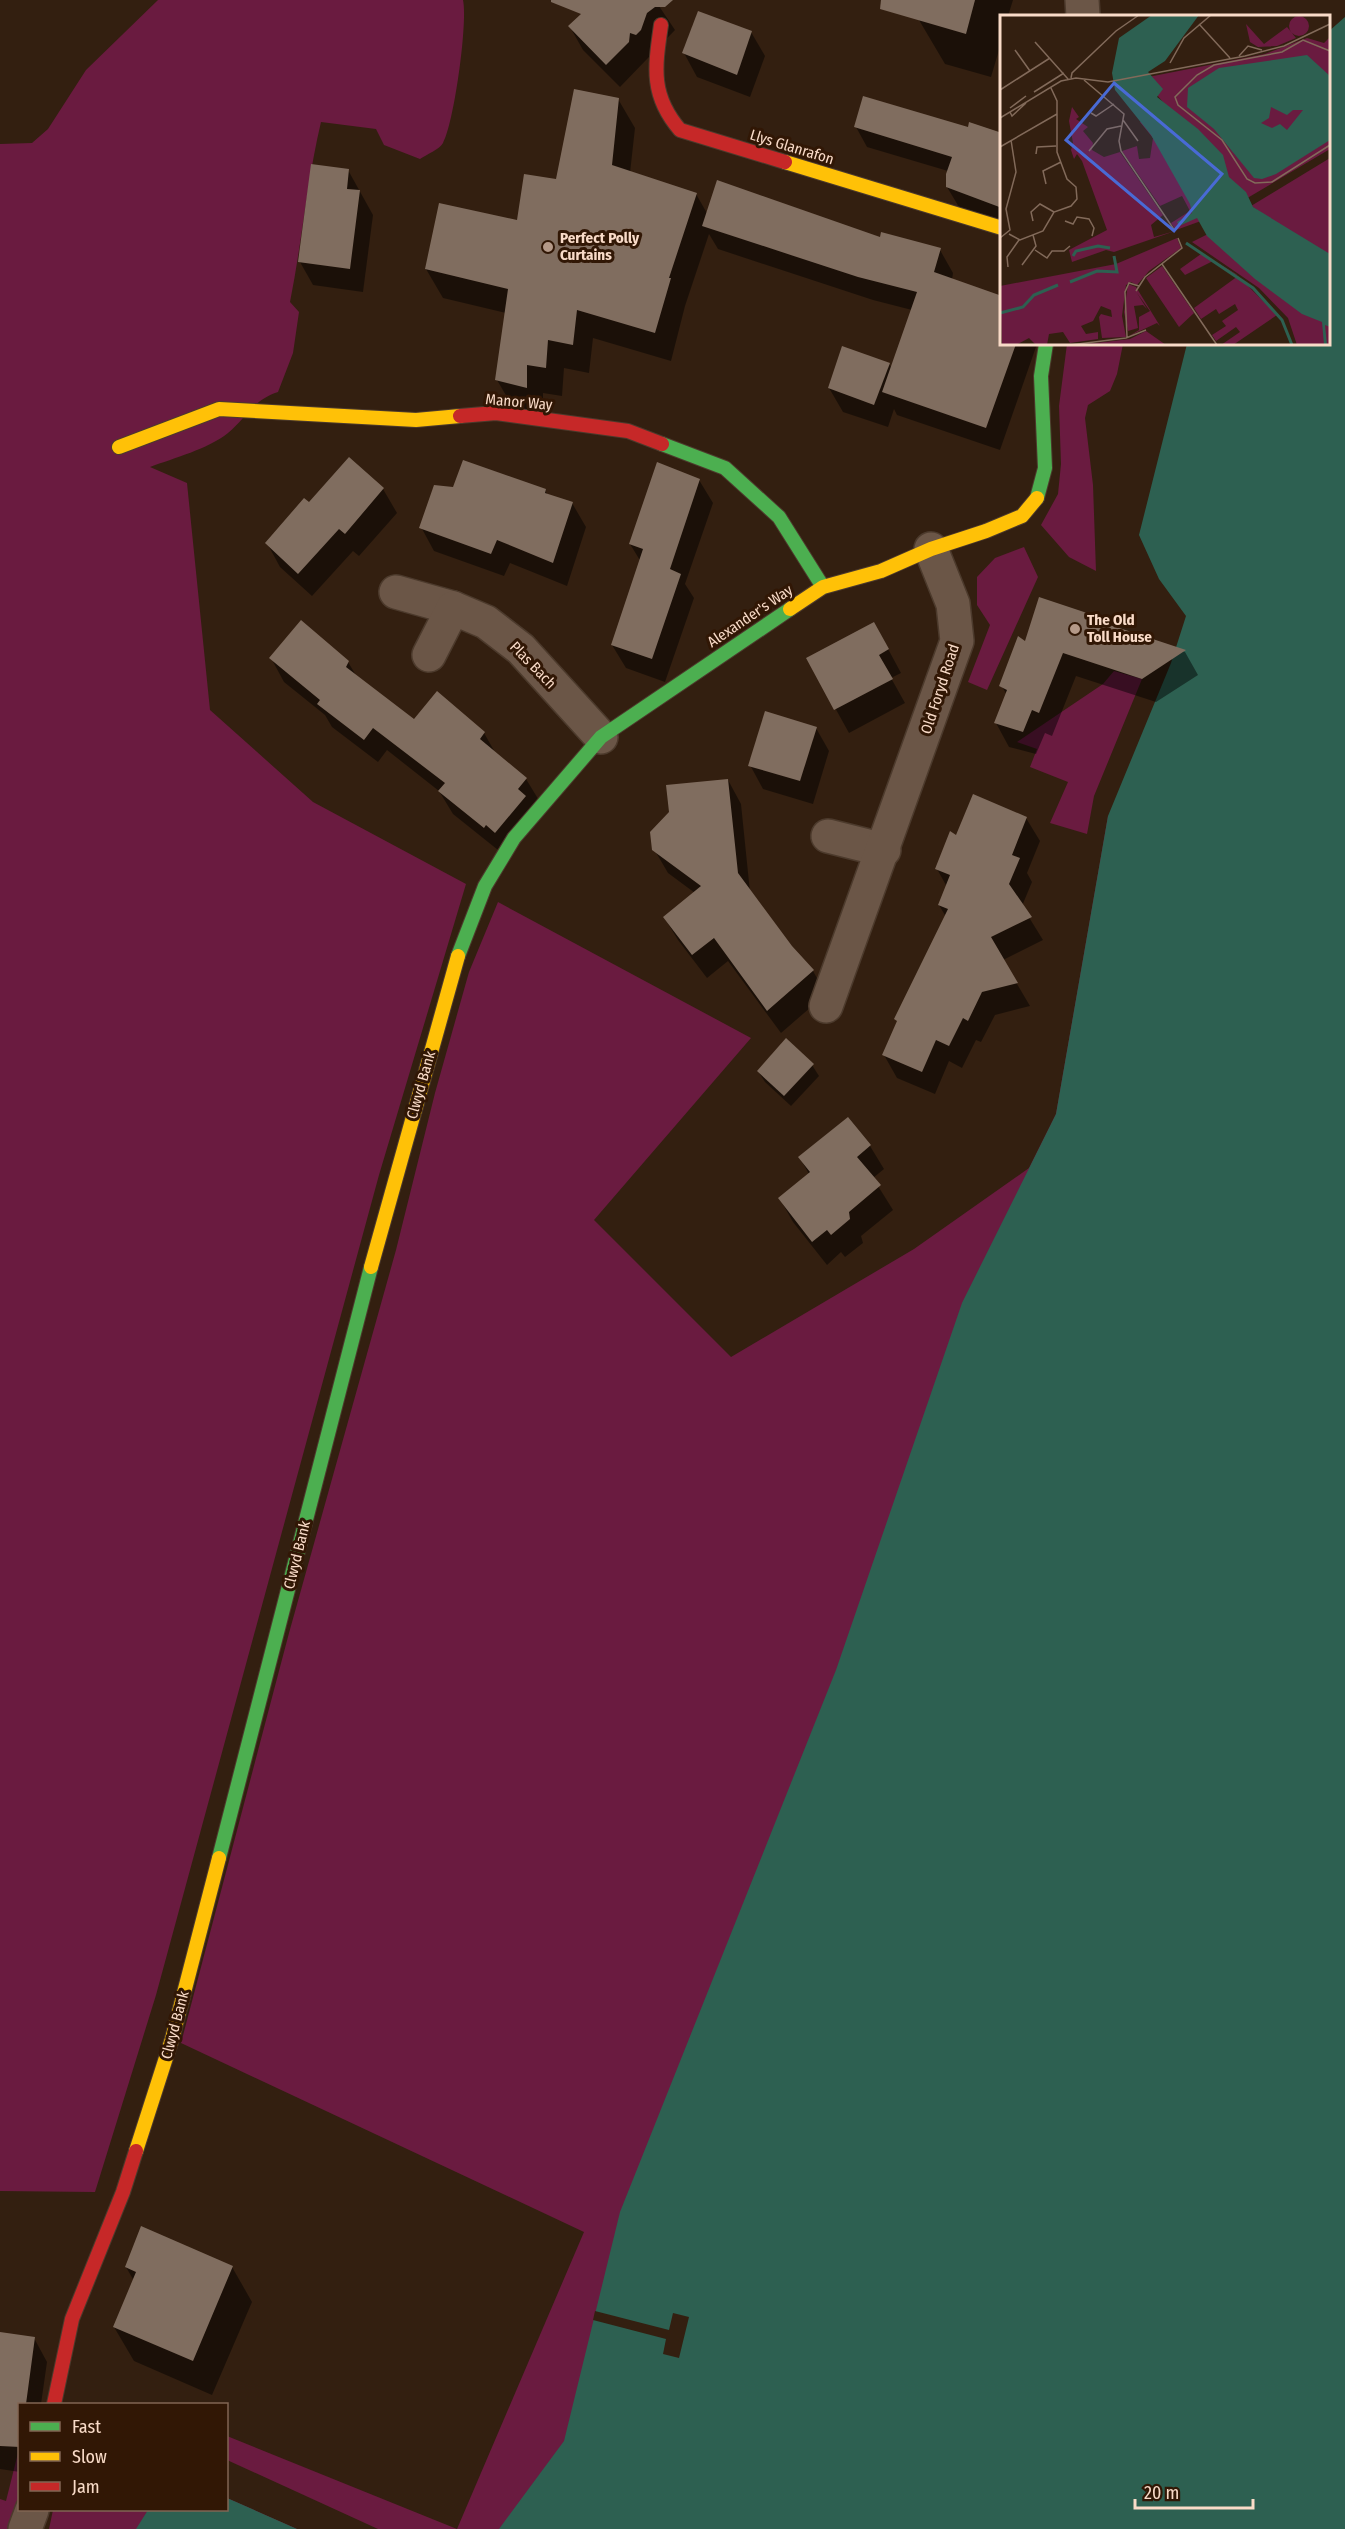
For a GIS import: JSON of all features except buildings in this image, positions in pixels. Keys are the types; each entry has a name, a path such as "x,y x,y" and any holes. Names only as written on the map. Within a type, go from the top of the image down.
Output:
{"street":[{"path":"1082,0 1083,15"},
{"name":"Llys Glanrafon","path":"661,26 655,66 657,94 668,118 680,130 1000,227"},
{"path":"931,549 986,531 1022,516 1039,495 1045,468 1041,376 1046,345"},
{"name":"Manor Way","path":"119,447 219,409 416,420 496,413 628,431 725,468 779,517 823,587"},
{"name":"Alexander's Way","path":"601,737 823,587 881,571 931,549"},
{"name":"Old Foryd Road","path":"826,1006 884,850 957,641 953,604 931,549"},
{"name":"Plas Bach","path":"396,592 453,608 486,622 520,649 601,737"},
{"path":"429,655 453,608"},
{"name":"Clwyd Bank","path":"54,2403 72,2319 123,2193 172,2038 386,1209 456,961 485,886 514,838 601,737"},
{"path":"828,836 884,850"},
{"path":"25,2529 32,2511"}],"shaded area":[{"path":"158,0 463,0 464,29 455,95 447,132 439,148 420,159 384,145 376,129 321,122 290,302 299,312 293,353 278,392 262,400 220,439 190,453 150,467 187,483 210,710 313,802 466,884 379,1175 156,1995 95,2192 0,2191 0,144 32,143 48,129 86,70"},
{"path":"1067,345 1123,345 1117,374 1110,391 1088,405 1085,418 1093,485 1096,571 1069,557 1041,525 1058,494 1061,464 1059,406"},
{"path":"1024,547 1038,577 987,690 968,682 990,625 977,605 977,577 995,558"},
{"path":"1114,671 1142,679 1094,796 1087,834 1050,823 1068,782 1030,767 1037,749 1017,742 1103,684"},
{"path":"1174,788 641,2529 457,2529 584,2232 181,2043 289,1633 396,1250 435,1093 469,972 498,902 751,1038 594,1220 731,1357 914,1249 1029,1168 1056,1114 1108,816"},
{"path":"228,2436 457,2529 378,2529 228,2460"},
{"path":"18,2453 18,2507 13,2529 0,2529 0,2499 6,2501"},
{"path":"228,2498 297,2529 49,2529 53,2511 228,2511"}],"water":[{"path":"1345,17 1345,2529 499,2529 564,2441 620,2212 836,1670 962,1303 1056,1114 1108,816 1171,663 1186,616 1159,579 1139,535 1187,345 1330,345 1330,30"},
{"path":"228,2498 297,2529 136,2529 147,2511 228,2511"}],"pier":[{"path":"595,2311 669,2330 673,2313 689,2317 679,2358 663,2354 666,2339 593,2320"}],"traffic: fast":[{"path":"1037,498 1045,468 1041,376 1046,345"},
{"path":"662,444 725,468 779,517 823,587"},
{"path":"458,956 485,886 514,838 601,737 790,609"},
{"path":"219,1858 371,1267"}],"traffic: slow":[{"path":"785,162 1000,227"},
{"path":"119,447 219,409 416,420 460,416"},
{"path":"790,609 823,587 881,571 931,549 986,531 1022,516 1037,498"},
{"path":"371,1267 458,956"},
{"path":"136,2151 172,2039 219,1858"}],"traffic: jam":[{"path":"661,25 656,67 659,92 670,117 680,130 785,162"},
{"path":"460,416 496,413 628,431 662,444"},
{"path":"54,2403 72,2319 123,2192 136,2151"}],"place":[{"name":"Perfect Polly Curtains","path":"548,247"},
{"name":"The Old Toll House","path":"1075,629"}]}
